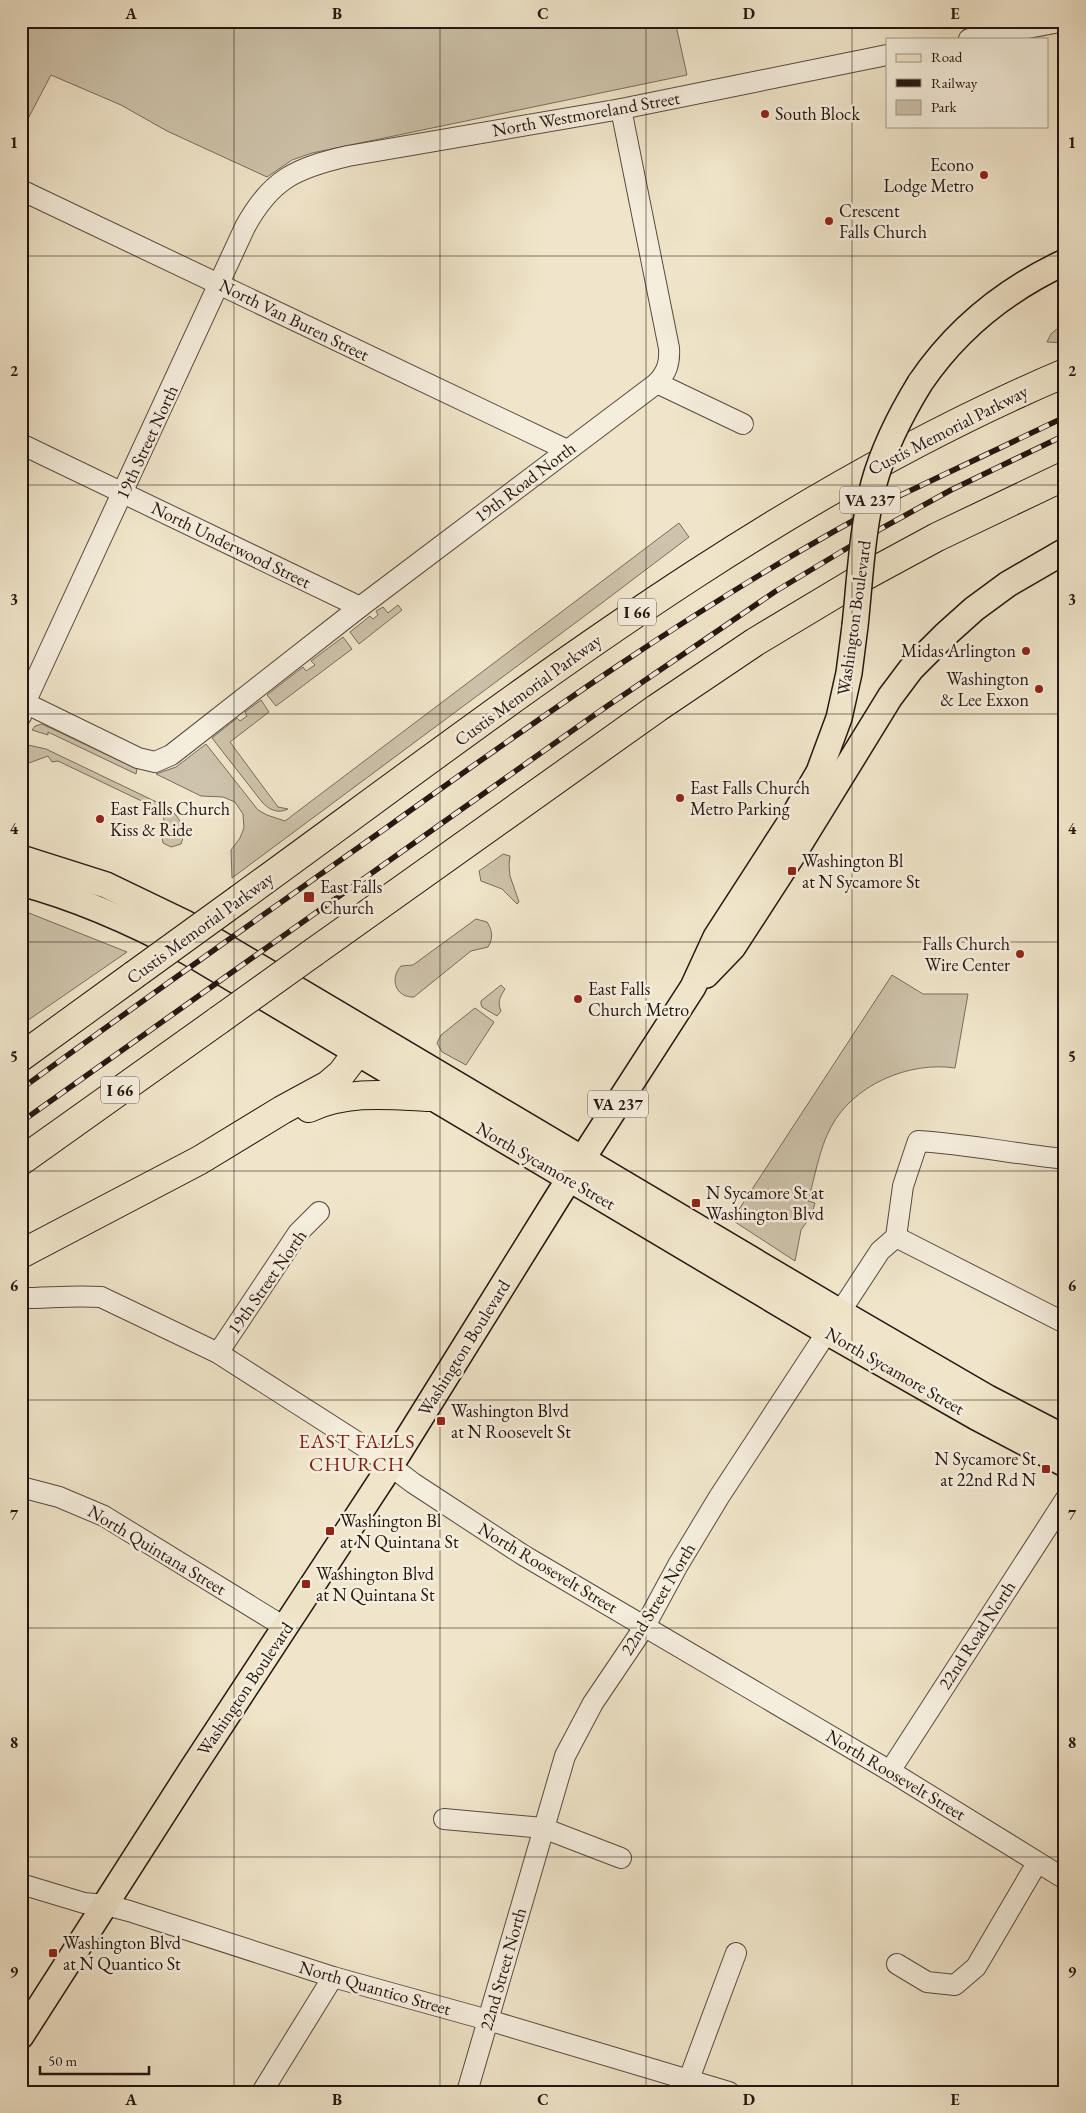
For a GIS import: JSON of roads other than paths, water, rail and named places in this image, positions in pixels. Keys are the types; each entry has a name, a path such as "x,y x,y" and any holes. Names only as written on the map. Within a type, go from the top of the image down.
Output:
{"highway":[{"name":"Custis Memorial Parkway","path":"21,1057 652,601 748,539 818,497 983,410 1065,373"},
{"name":"I 66","path":"21,1161 674,696 755,642 865,576 938,537 1065,476"},
{"path":"21,1254 200,1160 282,1110 328,1085 341,1074 364,1044"},
{"path":"234,1139 288,1119 312,1106 336,1098 373,1095 430,1097"}],"main road":[{"name":"Washington Boulevard","path":"21,2036 192,1769 392,1465 576,1169 693,987 716,937 793,818 819,772 839,718 849,674 856,626 863,550 874,483 893,432 920,383 940,355 979,317 1024,285 1065,262"},
{"name":"Washington Boulevard","path":"693,987 733,947 794,853 890,697 911,669 945,634 974,609 1008,584 1065,551"},
{"name":"North Sycamore Street","path":"21,858 98,882 167,914 364,1044 430,1097 576,1169"},
{"name":"North Sycamore Street","path":"21,883 84,902 145,929 364,1044 834,1322 976,1418 1065,1464"},
{"name":"North Sycamore Street","path":"834,1322 1065,1438"}],"street":[{"path":"974,38 1065,21"},
{"name":"North Westmoreland Street","path":"288,177 311,165 348,156 621,109 886,55"},
{"name":"19th Road North","path":"23,707 138,758 155,762 171,755 360,607 657,383 666,372 670,359 669,348 621,109"},
{"name":"19th Street North","path":"23,707 250,217 264,197 288,177"},
{"name":"North Van Buren Street","path":"21,190 206,276 220,285 567,450"},
{"path":"657,383 743,424"},
{"name":"North Underwood Street","path":"21,444 360,607"},
{"path":"1065,1160 964,1144 918,1141 903,1186 896,1237 1065,1323"},
{"name":"19th Street North","path":"218,1353 298,1233 319,1212"},
{"name":"22nd Street North","path":"467,2092 565,1756 593,1703 645,1626 678,1565 719,1497 880,1251 896,1237"},
{"name":"North Roosevelt Street","path":"21,1298 101,1297 218,1353 392,1465 413,1483 523,1555 890,1770 1065,1879"},
{"name":"North Quintana Street","path":"21,1487 67,1500 104,1516 286,1628"},
{"name":"22nd Road North","path":"890,1770 1065,1500"},
{"path":"444,1819 543,1828 621,1858"},
{"path":"897,1964 927,1982 955,1985 976,1967 1037,1863"},
{"name":"North Quantico Street","path":"21,1884 84,1903 106,1905 333,1977 689,2079 707,2088 729,2092"},
{"path":"689,2079 736,1953"},
{"path":"262,2092 333,1977"}],"railway":[{"path":"880,505 1065,417"},
{"path":"875,532 951,490 1065,435"},
{"path":"21,1089 501,746 617,666 736,589 858,518"},
{"path":"21,1122 600,711 776,591 854,544"}],"place":[{"name":"South Block","path":"765,114"},
{"name":"Econo Lodge Metro","path":"984,175"},
{"name":"Crescent Falls Church","path":"829,221"},
{"name":"Midas Arlington","path":"1026,651"},
{"name":"Washington & Lee Exxon","path":"1039,689"},
{"name":"East Falls Church Metro Parking","path":"680,798"},
{"name":"East Falls Church Kiss & Ride","path":"100,819"},
{"name":"Washington Bl at N Sycamore St","path":"792,871"},
{"name":"East Falls Church","path":"309,897"},
{"name":"Falls Church Wire Center","path":"1020,954"},
{"name":"East Falls Church Metro","path":"578,999"},
{"name":"N Sycamore St at Washington Blvd","path":"696,1203"},
{"name":"Washington Blvd at N Roosevelt St","path":"441,1421"},
{"name":"N Sycamore St at 22nd Rd N","path":"1046,1469"},
{"name":"Washington Bl at N Quintana St","path":"330,1531"},
{"name":"Washington Blvd at N Quintana St","path":"306,1584"},
{"name":"Washington Blvd at N Quantico St","path":"53,1953"}],"district":[{"name":"EAST FALLS CHURCH","path":"357,1452"}]}
